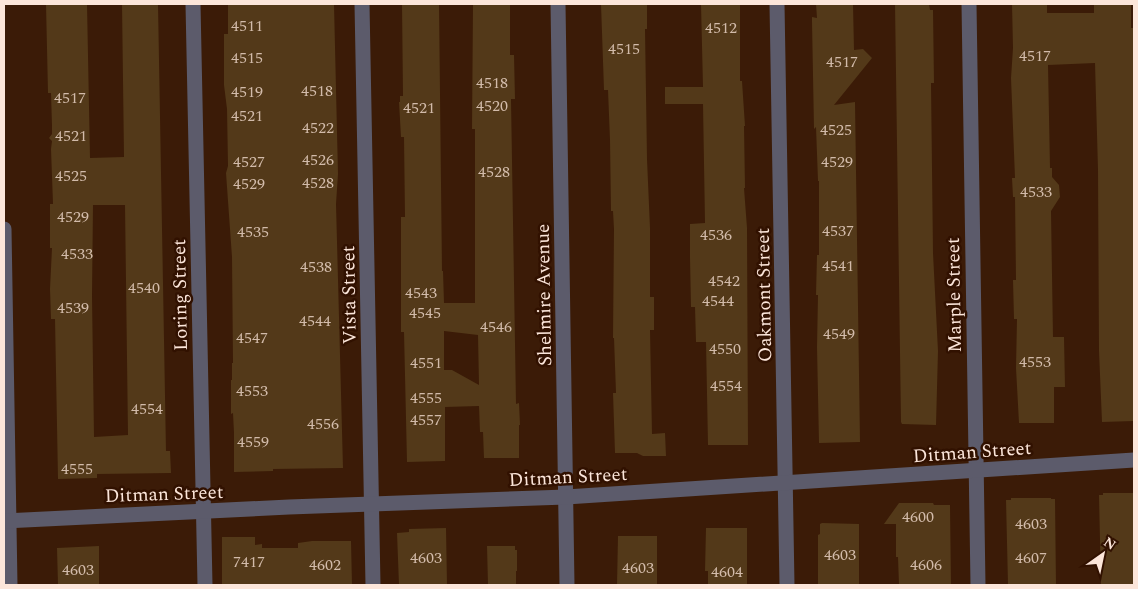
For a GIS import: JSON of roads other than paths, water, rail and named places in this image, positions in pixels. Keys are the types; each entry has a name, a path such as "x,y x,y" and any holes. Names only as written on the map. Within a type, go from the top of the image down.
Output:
{"street":[{"name":"Loring Street","path":"193,4 205,585"},
{"name":"Vista Street","path":"362,4 372,585"},
{"name":"Shelmire Avenue","path":"558,4 567,585"},
{"name":"Oakmont Street","path":"777,4 787,585"},
{"name":"Marple Street","path":"969,4 978,585"},
{"path":"4,229 6,520 10,585"},
{"name":"Ditman Street","path":"6,520 566,497 1134,460"}]}
